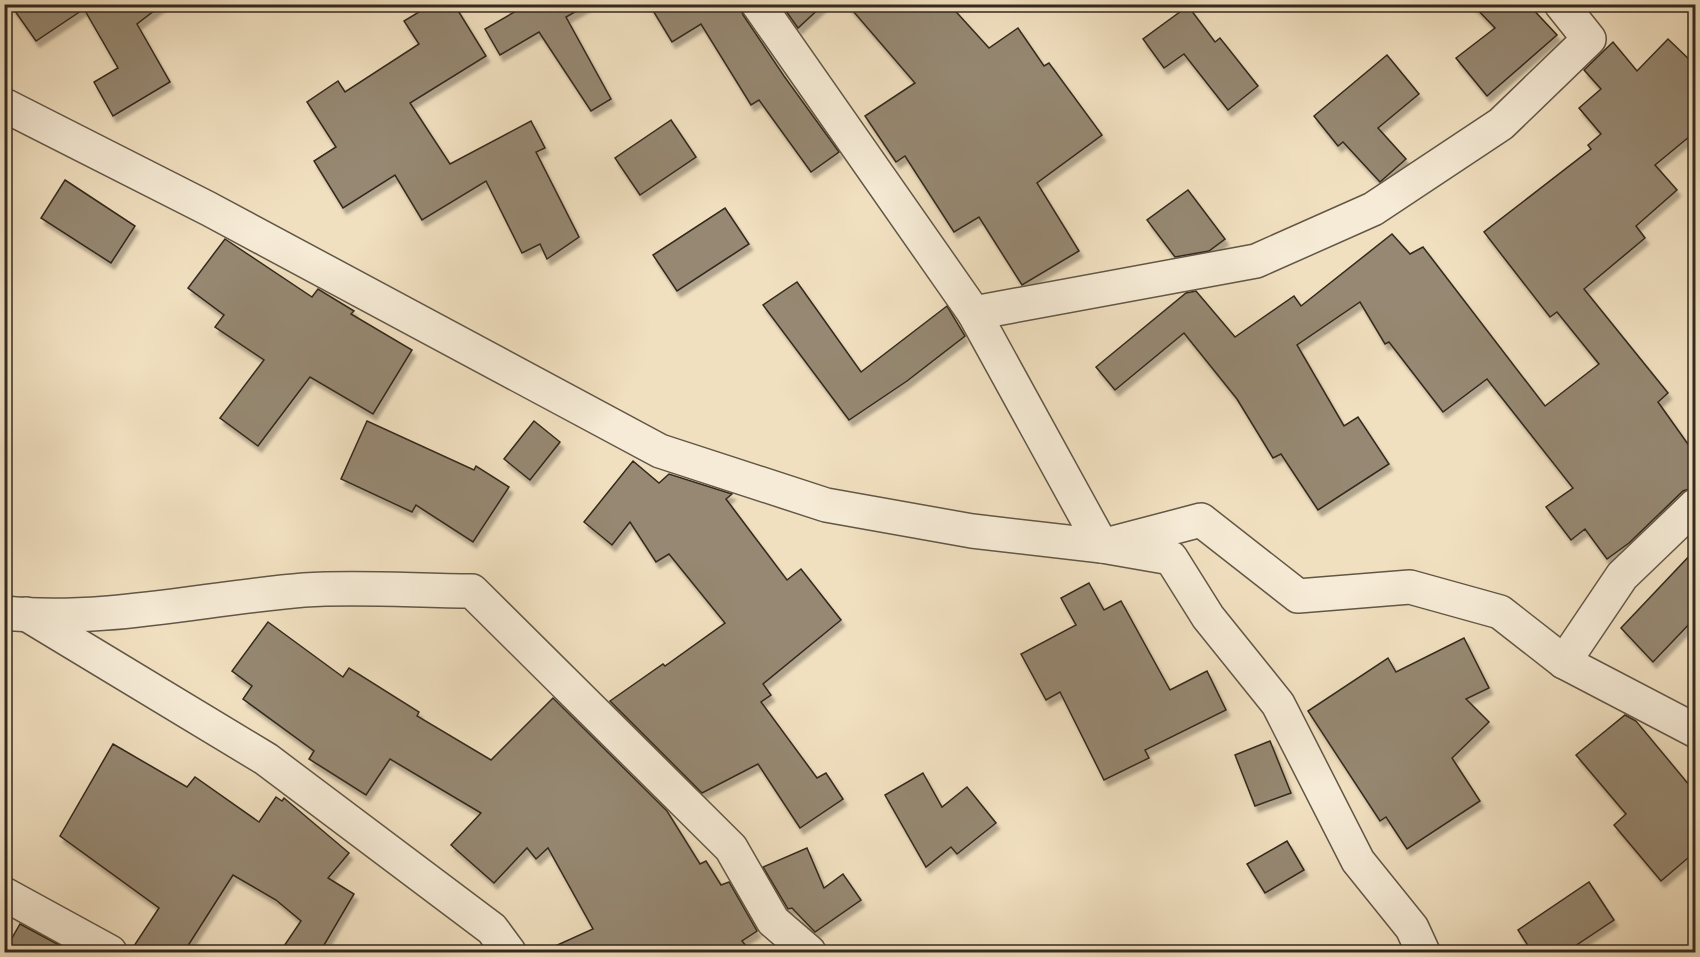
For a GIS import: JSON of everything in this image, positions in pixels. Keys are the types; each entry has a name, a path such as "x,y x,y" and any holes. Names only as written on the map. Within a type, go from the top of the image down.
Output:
{"street":[{"path":"758,4 974,313 1102,546"},
{"path":"974,313 1256,261 1373,209 1502,124 1589,39 1562,4"},
{"path":"4,105 209,209 660,451 826,505 972,531 1102,546 1171,558 1208,617 1278,704 1358,861 1412,928 1423,952"},
{"path":"1564,662 1622,576 1695,506"},
{"path":"1102,546 1201,520 1298,596 1410,587 1500,612 1564,662 1695,731"},
{"path":"13,611 151,609 305,590 472,591 731,848 773,921 809,952"},
{"path":"13,611 266,759 492,929 509,952"},
{"path":"4,894 110,952"}],"building":[{"path":"10,4 163,4 137,24 170,82 113,116 94,82 118,68 84,9 36,41"},
{"path":"432,4 454,4 486,56 410,103 450,164 531,121 545,148 536,152 579,237 547,259 540,244 522,253 486,181 422,220 395,175 343,208 314,161 336,147 307,102 338,81 345,92 419,44 404,21"},
{"path":"521,4 589,4 566,17 611,99 591,111 539,32 500,55 485,29 523,7"},
{"path":"649,4 739,4 743,15 784,76 839,152 811,172 759,100 751,105 701,24 672,42"},
{"path":"781,4 824,4 798,28"},
{"path":"847,4 949,4 989,48 1018,28 1044,66 1049,63 1102,135 1037,183 1079,251 1022,285 979,217 954,232 905,156 896,162 865,116 915,83"},
{"path":"1472,4 1528,4 1557,35 1487,96 1456,58 1495,28"},
{"path":"1188,6 1215,42 1220,38 1258,86 1228,110 1184,54 1164,68 1143,39"},
{"path":"1668,39 1695,65 1695,132 1655,165 1677,190 1636,226 1645,238 1584,289 1668,393 1658,402 1695,454 1695,487 1683,491 1629,543 1607,559 1585,529 1571,540 1546,507 1573,488 1487,379 1443,412 1389,342 1385,344 1360,302 1297,345 1344,426 1358,417 1389,464 1318,510 1281,454 1273,458 1237,399 1184,333 1115,390 1096,367 1186,293 1196,291 1235,337 1294,296 1301,306 1392,234 1410,254 1423,247 1545,406 1599,364 1557,312 1550,317 1484,232 1591,149 1588,145 1601,134 1579,108 1601,89 1584,70 1613,42 1637,71"},
{"path":"1387,55 1419,94 1378,128 1406,159 1380,182 1343,142 1338,146 1314,116"},
{"path":"671,120 696,157 640,195 615,158"},
{"path":"65,180 135,226 111,263 41,218"},
{"path":"1188,190 1225,239 1209,251 1175,257 1147,220"},
{"path":"725,208 749,244 677,291 653,255"},
{"path":"225,239 312,297 318,289 354,311 351,314 412,350 373,414 310,377 258,446 220,418 264,360 215,327 224,315 188,288"},
{"path":"797,282 861,372 947,306 965,336 907,381 849,420 763,305"},
{"path":"367,421 474,470 476,466 509,487 473,542 416,505 412,512 341,479"},
{"path":"534,421 560,442 530,480 504,459"},
{"path":"633,461 659,483 669,474 732,494 726,499 787,580 801,569 841,620 763,684 771,695 761,702 817,778 826,773 843,799 800,828 758,764 702,793 610,701 663,664 665,666 725,623 669,554 656,562 630,522 612,545 584,522"},
{"path":"1695,550 1695,618 1653,662 1621,628"},
{"path":"1089,583 1104,610 1121,601 1170,690 1207,671 1226,710 1145,750 1149,758 1104,780 1060,692 1046,700 1021,654 1076,625 1061,598"},
{"path":"268,622 343,677 349,668 419,712 417,716 491,760 553,698 667,811 700,864 706,861 721,885 729,882 757,931 742,941 751,952 542,952 593,929 548,848 536,859 527,848 494,883 451,845 481,813 390,759 366,795 309,759 314,751 243,699 252,686 232,671"},
{"path":"1464,638 1489,688 1466,699 1489,722 1452,758 1480,801 1407,849 1386,817 1380,821 1308,711 1388,658 1396,672"},
{"path":"1625,715 1636,721 1695,792 1695,852 1661,881 1614,825 1626,814 1576,755"},
{"path":"1270,741 1291,793 1255,806 1235,755"},
{"path":"113,744 187,787 195,777 259,822 276,797 282,801 284,798 349,853 328,878 354,894 320,952 280,952 301,921 276,900 233,875 184,952 130,952 159,908 60,836"},
{"path":"923,773 942,807 967,787 996,823 957,854 951,847 926,867 885,795"},
{"path":"1287,841 1304,870 1265,893 1247,864"},
{"path":"807,848 824,888 843,874 861,900 815,932 792,908 788,909 763,867"},
{"path":"1589,882 1614,920 1566,952 1532,952 1518,930"},
{"path":"20,924 72,952 4,952"}]}
